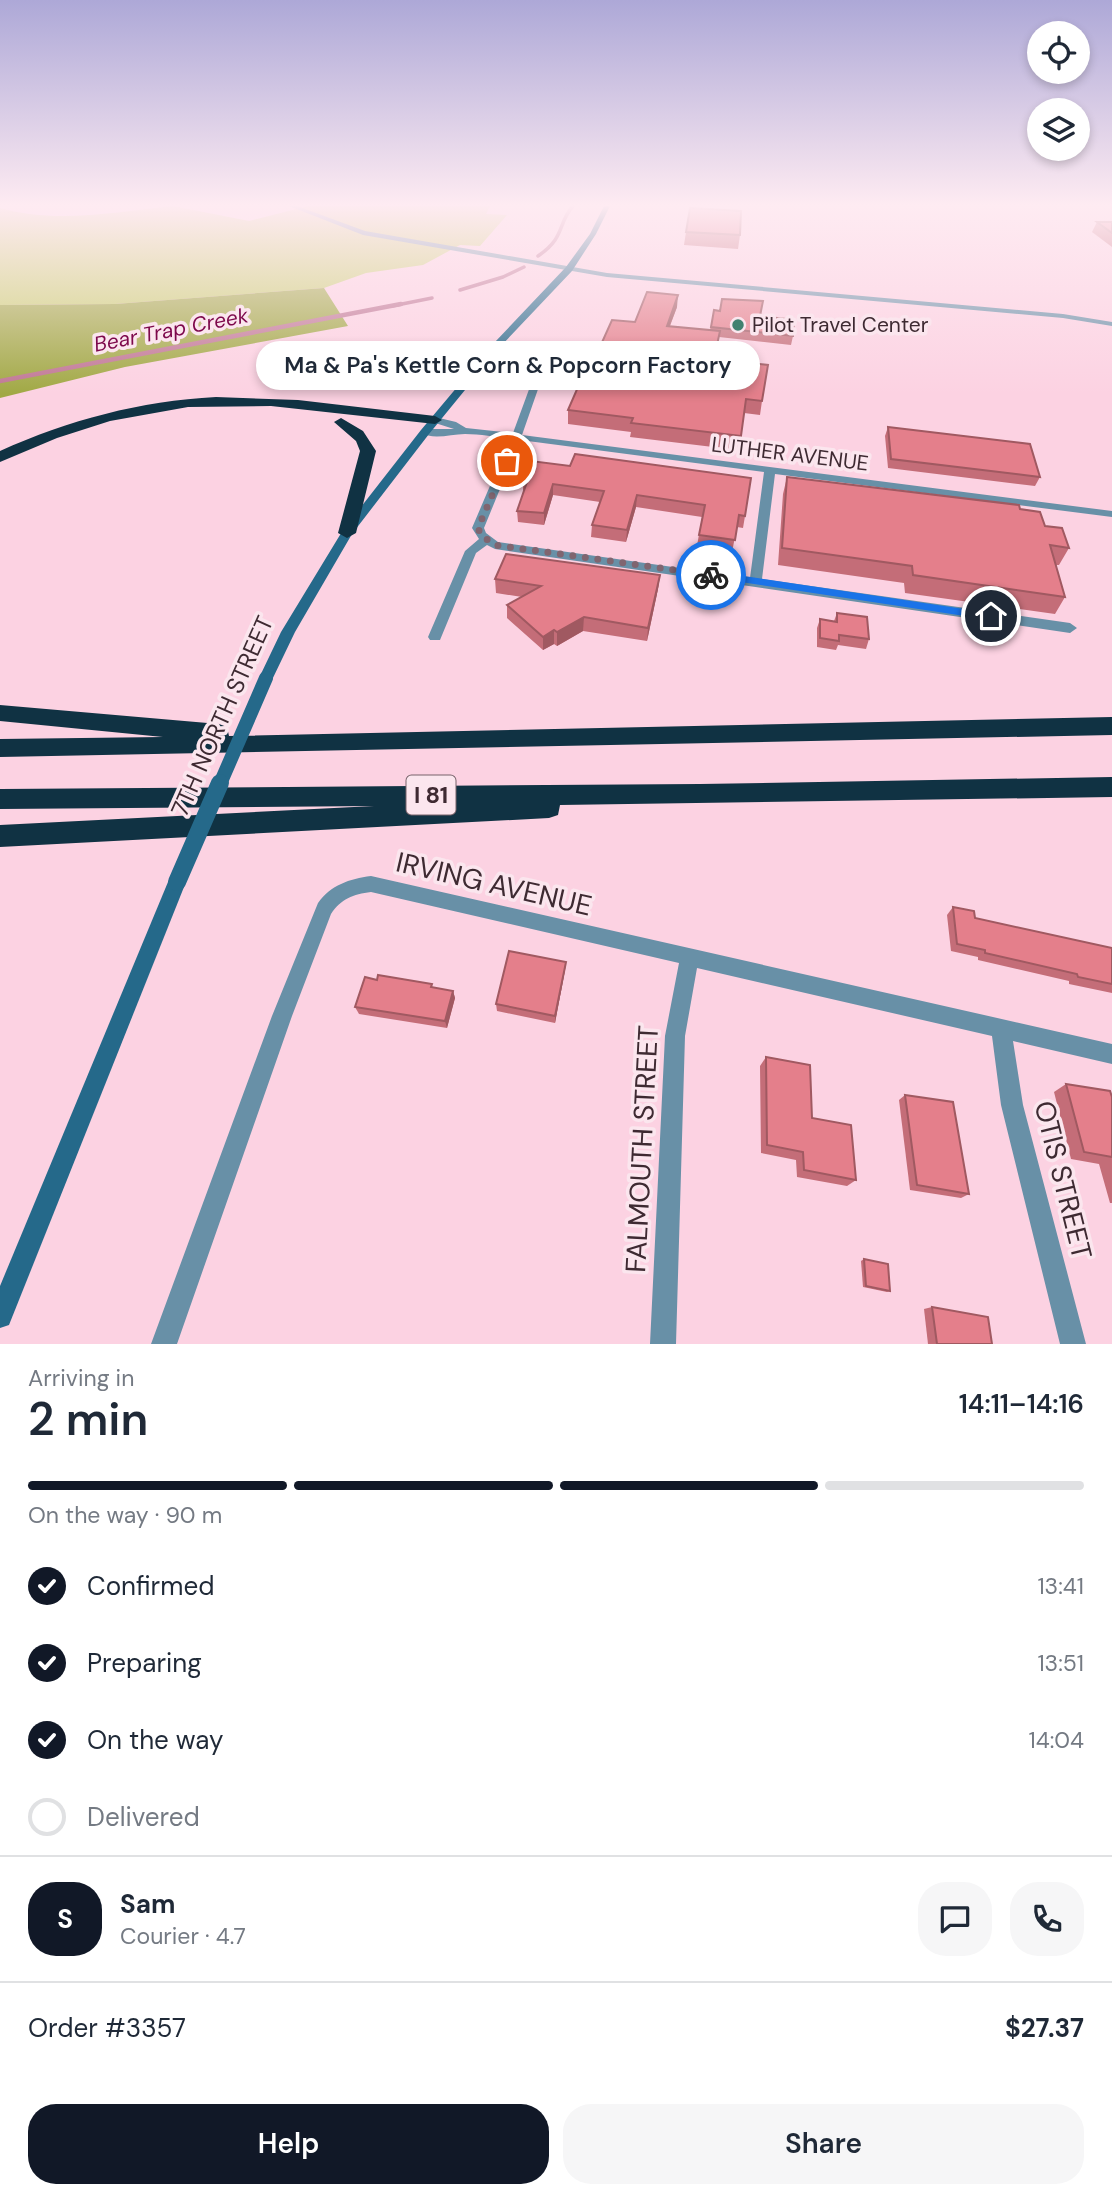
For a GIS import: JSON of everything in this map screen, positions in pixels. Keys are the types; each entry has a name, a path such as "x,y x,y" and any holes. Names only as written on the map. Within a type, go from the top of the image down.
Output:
{"highway":[{"path":"0,457 69,428 112,416 193,402 253,402 430,426"},
{"path":"0,468 63,439 103,427 153,417 218,412 430,426"},
{"path":"341,422 354,430 367,444 368,451 347,533"},
{"path":"0,713 354,744"},
{"name":"I 81","path":"0,748 354,744 1112,726"},
{"name":"I 81","path":"0,799 1112,787"},
{"path":"0,836 863,791"}],"street":[{"path":"569,269 607,275 1112,324"},
{"name":"7TH NORTH STREET","path":"0,1316 177,882 288,632 347,533 498,344 569,269"},
{"path":"1100,321 1112,316"},
{"path":"498,344 547,352 516,438 478,528 486,540 495,545 1070,628"},
{"name":"LUTHER AVENUE","path":"430,426 452,424 464,431"},
{"name":"LUTHER AVENUE","path":"430,426 444,434 464,431 1112,514"},
{"path":"756,581 770,470"},
{"path":"435,636 471,551 486,540"},
{"name":"IRVING AVENUE","path":"164,1344 282,1016 324,909 331,897 351,886 371,884 1112,1054"},
{"name":"FALMOUTH STREET","path":"663,1344 675,1036 689,958"},
{"name":"OTIS STREET","path":"1001,1029 1013,1105 1073,1344"}],"green space":[{"path":"0,269 396,269 366,273 324,288 115,304 0,305"},
{"path":"324,288 348,326 125,367 0,398 0,305 115,304"}],"building":[{"path":"647,292 678,295 667,326 720,331 714,359 768,365 762,401 746,399 741,436 631,423 633,418 568,410 578,387 582,387 612,320 635,322"},
{"path":"722,299 763,301 760,316 794,320 793,336 711,327 714,310 720,311"},
{"path":"888,427 1030,444 1040,477 891,459"},
{"path":"575,454 751,478 745,516 739,515 735,540 699,535 705,505 637,495 627,530 592,525 604,491 553,484 544,513 517,511 528,479 523,478 531,461 570,466"},
{"path":"787,477 1019,505 1020,509 1040,512 1045,526 1062,528 1069,548 1050,545 1065,597 913,575 912,566 782,548"},
{"path":"506,554 660,575 648,628 584,617 543,637 507,605 541,586 495,579"},
{"path":"837,613 867,617 869,639 839,635 839,641 820,638 820,619 837,622"},
{"path":"953,907 974,911 975,918 1112,948 1112,984 957,944"},
{"path":"509,951 566,962 555,1016 496,1004"},
{"path":"378,975 432,984 431,987 453,991 445,1021 355,1007 365,977 377,980"},
{"path":"766,1057 810,1065 812,1118 851,1125 856,1180 804,1170 803,1152 767,1145"},
{"path":"1066,1084 1110,1091 1112,1157 1084,1152"},
{"path":"905,1095 953,1102 969,1194 917,1185"},
{"path":"864,1259 888,1264 890,1291 866,1286"},
{"path":"932,1307 988,1317 992,1344 937,1344"}],"waterway":[{"name":"Bear Trap Creek","path":"460,290 520,269"},
{"name":"Bear Trap Creek","path":"392,306 432,298"},
{"name":"Bear Trap Creek","path":"0,381 401,304"}],"way so far":[{"path":"507,461 478,528 486,540 495,545 711,575"}],"place":[{"name":"Pilot Travel Center","path":"738,325"},
{"name":"Ma & Pa's Kettle Corn & Popcorn Factory","path":"507,461"}],"route":[{"path":"711,575 991,616"}]}
